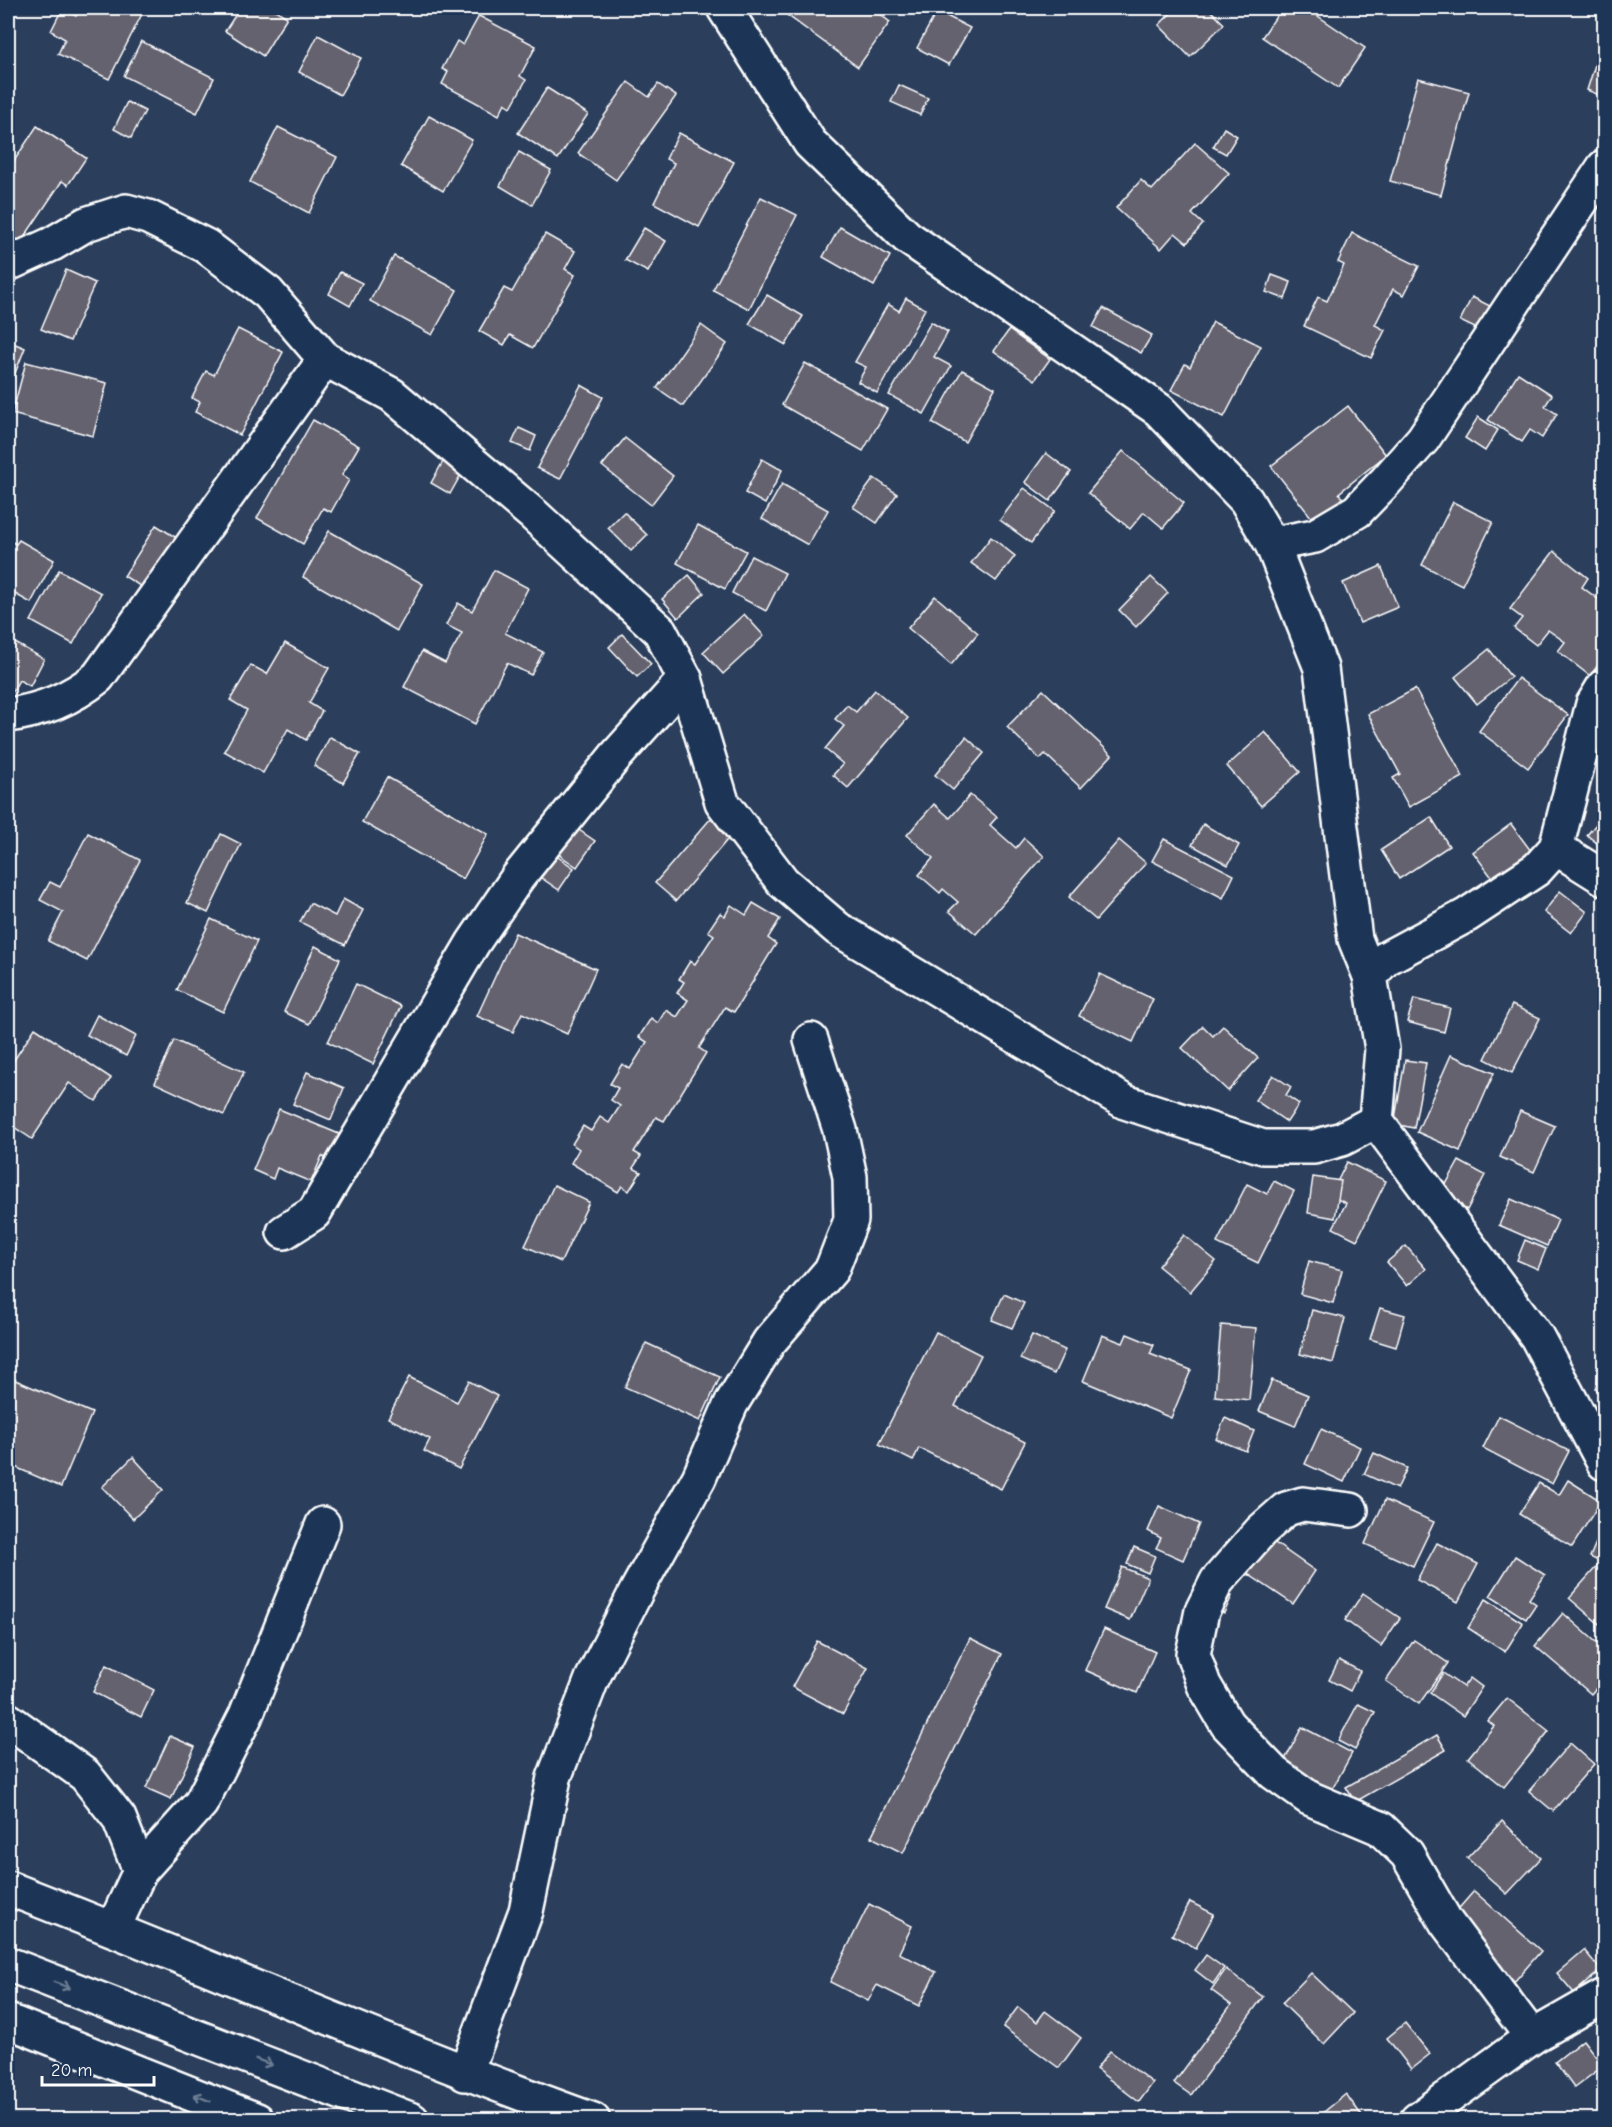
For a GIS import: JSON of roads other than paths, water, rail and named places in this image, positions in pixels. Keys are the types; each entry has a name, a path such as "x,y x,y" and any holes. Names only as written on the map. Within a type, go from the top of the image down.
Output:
{"street":[{"path":"724,8 810,143 907,237 1159,410 1246,500 1272,544 1321,668 1355,939 1370,976 1382,1049 1376,1121 1537,1337 1605,1464"},
{"path":"1272,544 1315,536 1357,511 1386,481 1423,439 1605,167"},
{"path":"8,264 18,261 87,224 126,211 148,217 206,246 268,293 325,359 392,395 486,477 534,515 660,631 685,679 722,802 783,882 838,929 1125,1102 1263,1147 1314,1147 1342,1139 1376,1121"},
{"path":"8,715 56,703 81,691 98,677 325,359"},
{"path":"284,1232 314,1213 473,943 518,877 615,757 685,679"},
{"path":"1370,976 1384,959 1467,915 1537,869 1556,848 1593,704 1605,686"},
{"path":"1556,848 1605,878"},
{"path":"465,2074 526,1911 554,1778 592,1679 636,1590 699,1478 731,1404 769,1342 832,1269 851,1220 848,1165 840,1130 811,1040"},
{"path":"1351,1510 1303,1504 1286,1509 1261,1531 1217,1581 1202,1611 1193,1654 1204,1685 1227,1724 1274,1773 1309,1798 1380,1828 1407,1854 1446,1922 1532,2037"},
{"path":"113,1929 140,1871 201,1803 246,1715 323,1524"},
{"path":"8,1720 85,1775 119,1818 140,1871"},
{"path":"8,1888 465,2074 592,2120"},
{"path":"8,1964 412,2120"},
{"path":"1417,2120 1532,2037 1605,1996"},
{"path":"8,2021 257,2120"}]}
